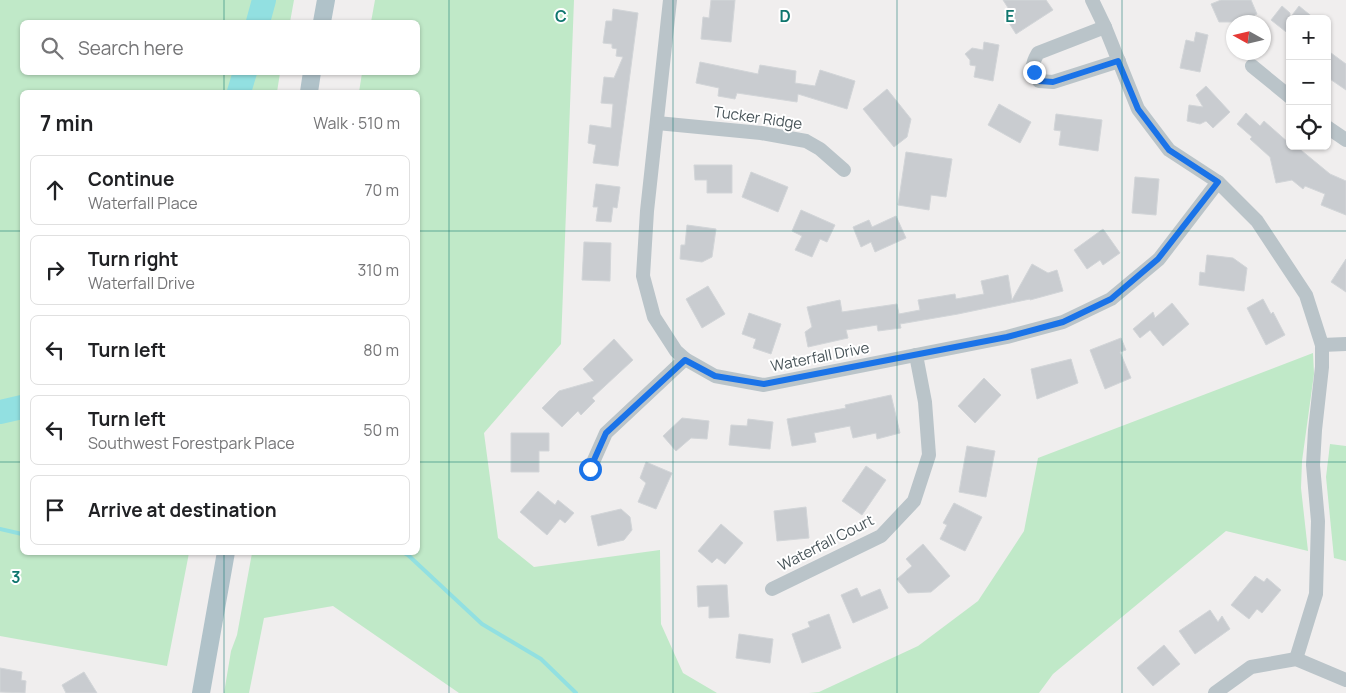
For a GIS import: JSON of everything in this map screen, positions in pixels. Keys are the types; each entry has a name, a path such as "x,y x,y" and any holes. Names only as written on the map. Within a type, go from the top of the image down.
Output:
{"main road":[{"path":"322,20 326,0"},
{"path":"309,90 312,75"},
{"path":"201,693 225,555"}],"street":[{"name":"Waterfall Drive","path":"670,0 647,211 643,276 654,317 676,351 685,360 715,376 764,384 1007,337 1063,322 1111,299 1158,259 1218,182"},
{"path":"1092,0 1105,26 1138,109 1169,150 1218,182 1257,221 1306,295 1322,344 1322,367 1313,465 1318,521 1316,594 1296,659"},
{"path":"1105,26 1038,53 1033,62 1034,72 1039,81 1053,82 1118,61"},
{"path":"1252,66 1286,94"},
{"name":"Tucker Ridge","path":"657,123 761,133 806,140 820,148 844,170"},
{"path":"1331,130 1346,140"},
{"path":"1322,344 1346,344"},
{"name":"Waterfall Court","path":"772,588 881,536 914,501 929,454 925,402 916,355"},
{"path":"590,469 606,433 685,360"},
{"path":"1214,693 1251,667 1296,659 1346,680"}],"green space":[{"path":"0,0 294,0 290,20 20,20 20,75 280,75 277,90 20,90 20,555 189,555 167,666 0,636"},
{"path":"375,0 574,0 561,344 484,433 498,538 534,567 660,550 661,624 683,673 717,693 459,693 333,606 264,618 249,693 224,693 252,555 420,555 420,90 359,90 362,75 420,75 420,20 371,20"},
{"path":"1313,353 1314,374 1302,461 1301,488 1308,551 1226,531 1053,674 1039,693 809,693 819,692 918,646 978,601 1024,531 1038,458"},
{"path":"1330,444 1346,446 1346,561 1334,558 1326,477"}],"building":[{"path":"711,0 735,0 731,42 701,39 703,17 709,18"},
{"path":"1003,0 1046,0 1053,10 1016,34 1004,15 1010,11"},
{"path":"1221,0 1251,0 1257,14 1226,15 1226,22 1219,22 1211,4"},
{"path":"1282,6 1290,13 1290,15 1286,15 1286,32 1271,20"},
{"path":"1299,6 1310,15 1292,15"},
{"path":"613,9 638,13 618,166 593,163 596,145 588,143 590,125 611,128 613,104 601,103 604,77 614,78 623,57 616,56 617,49 612,48 612,44 603,43 606,21 612,21"},
{"path":"1196,32 1208,35 1200,72 1180,68 1186,40 1194,42"},
{"path":"984,42 999,45 993,81 974,77 976,66 970,65 970,60 965,54 972,48 983,50"},
{"path":"1331,53 1346,64 1346,90 1331,80"},
{"path":"700,62 758,74 760,65 796,71 795,83 815,86 820,70 855,81 847,109 798,94 797,102 737,93 735,99 718,96 719,88 696,83"},
{"path":"1206,86 1230,112 1213,128 1206,121 1200,124 1187,121 1189,105 1203,107 1196,95"},
{"path":"887,89 911,119 907,137 894,147 863,109"},
{"path":"999,104 1031,122 1020,143 988,125"},
{"path":"1246,113 1260,126 1264,121 1286,140 1286,150 1301,150 1330,174 1346,181 1346,215 1321,205 1325,194 1305,186 1303,189 1292,180 1276,183 1270,157 1237,124"},
{"path":"1056,114 1102,120 1098,151 1059,145 1061,131 1054,130"},
{"path":"906,152 952,159 946,197 931,195 929,210 898,205"},
{"path":"694,165 732,165 732,193 707,193 707,180 695,180"},
{"path":"751,172 788,187 778,212 742,197"},
{"path":"1135,177 1159,179 1156,215 1132,213"},
{"path":"596,184 620,187 617,208 613,207 611,222 596,221 598,207 593,207"},
{"path":"801,210 835,225 827,242 820,239 812,257 795,250 802,236 792,231"},
{"path":"896,216 906,238 875,252 871,242 861,247 853,227 869,220 872,227"},
{"path":"687,225 716,229 712,257 702,262 680,259 681,245 685,245"},
{"path":"1103,229 1120,253 1103,265 1100,260 1087,269 1074,250"},
{"path":"584,242 611,243 610,281 582,280"},
{"path":"1207,255 1233,258 1247,268 1244,291 1199,285 1200,272 1205,273"},
{"path":"1346,259 1346,292 1331,282"},
{"path":"1032,264 1048,273 1057,270 1063,291 1030,300 900,324 901,328 878,331 877,325 846,330 848,338 808,347 805,332 812,327 807,307 840,300 842,312 897,304 899,314 920,310 918,300 955,294 956,299 984,294 981,281 1008,275 1012,300"},
{"path":"708,286 725,314 702,328 686,299"},
{"path":"1263,299 1271,314 1273,312 1285,335 1266,345 1247,308"},
{"path":"1172,303 1189,324 1163,346 1150,330 1140,338 1133,329 1153,312 1155,318"},
{"path":"749,313 781,324 771,354 753,348 756,339 742,334"},
{"path":"1121,338 1126,350 1120,352 1131,378 1105,389 1090,350"},
{"path":"614,339 633,360 592,398 595,401 581,415 578,411 562,427 542,408 559,391 594,381 583,369"},
{"path":"1071,359 1078,383 1037,399 1031,369"},
{"path":"984,378 1001,395 975,423 958,406"},
{"path":"891,395 900,433 877,439 876,433 853,438 850,426 814,433 816,442 792,446 787,419 846,408 845,405"},
{"path":"682,418 709,421 707,439 691,438 676,451 663,436"},
{"path":"748,419 773,422 770,449 729,445 731,425 747,426"},
{"path":"511,433 549,433 549,451 539,451 539,472 511,472"},
{"path":"967,446 995,451 986,497 959,492"},
{"path":"646,462 672,473 656,509 638,502 646,483 640,478"},
{"path":"866,466 886,480 862,515 842,501"},
{"path":"538,491 555,505 558,500 574,513 565,523 560,519 547,535 520,512"},
{"path":"954,503 982,517 965,551 940,539 947,525 943,523"},
{"path":"806,507 809,538 777,541 774,511"},
{"path":"621,509 630,517 632,530 624,540 598,546 591,516"},
{"path":"721,524 743,543 725,564 717,558 712,563 698,551"},
{"path":"923,544 950,576 931,592 908,593 897,579 912,566 906,559"},
{"path":"1255,576 1264,582 1267,578 1281,590 1262,613 1257,609 1249,619 1231,605"},
{"path":"727,585 729,617 709,618 709,606 698,607 697,586"},
{"path":"857,588 861,597 880,589 888,608 853,623 841,595"},
{"path":"1210,610 1218,622 1222,616 1230,629 1195,654 1179,631"},
{"path":"829,614 841,648 802,663 792,634 810,627 808,622"},
{"path":"739,634 773,639 770,663 736,658"},
{"path":"1164,645 1180,664 1153,686 1137,668"},
{"path":"0,668 22,672 21,680 26,681 25,693 0,692"},
{"path":"84,672 97,693 66,693 62,685"}],"waterway":[{"path":"259,20 264,0"},
{"path":"240,90 244,75"},
{"path":"0,412 20,407"},
{"path":"0,529 20,534"},
{"path":"408,555 482,624 541,659 576,693"}],"route":[{"path":"590,469 606,433 685,360 715,376 764,384 1007,337 1063,322 1111,299 1158,259 1218,182 1169,150 1138,109 1118,61 1053,82 1039,81 1034,72"}]}
